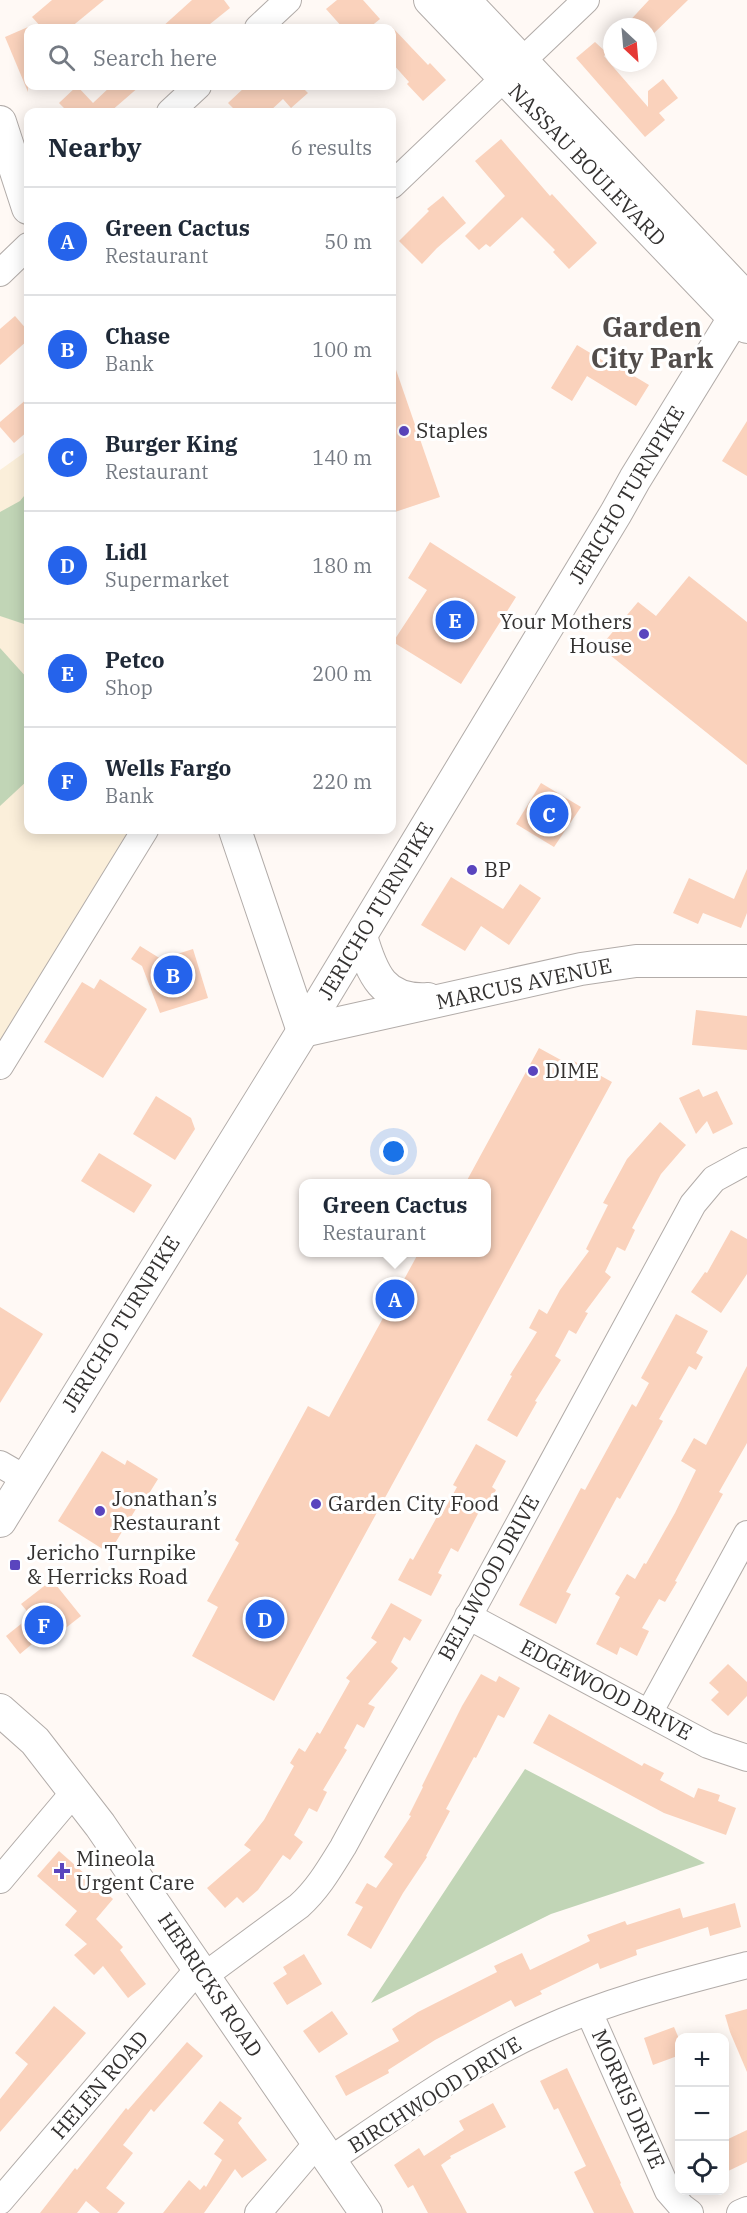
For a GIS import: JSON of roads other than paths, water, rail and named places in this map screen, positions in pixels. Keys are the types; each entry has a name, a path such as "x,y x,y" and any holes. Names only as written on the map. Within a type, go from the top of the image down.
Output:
{"main road":[{"name":"NASSAU BOULEVARD","path":"430,0 513,70 744,308"},
{"name":"NASSAU BOULEVARD","path":"464,0 513,70"},
{"path":"0,122 24,196"},
{"name":"JERICHO TURNPIKE","path":"0,1521 13,1472 303,1031 744,308"},
{"path":"236,834 303,1031"},
{"path":"361,936 378,980 399,996 425,1000 470,995"},
{"name":"MARCUS AVENUE","path":"303,1031 581,969 636,961 747,961"},
{"name":"HERRICKS ROAD","path":"0,1710 35,1741 75,1791 202,1972 366,2213"}],"street":[{"path":"262,24 288,0"},
{"path":"396,181 586,0"},
{"path":"174,108 194,90"},
{"path":"0,273 24,250"},
{"path":"0,1066 143,834"},
{"name":"BELLWOOD DRIVE","path":"202,1972 286,1916 319,1884 343,1847 693,1204 714,1179 747,1161"},
{"path":"649,1713 747,1534"},
{"name":"EDGEWOOD DRIVE","path":"468,1616 708,1745 747,1758"},
{"path":"0,1880 75,1791"},
{"name":"BIRCHWOOD DRIVE","path":"258,2213 324,2151 422,2098 478,2063 543,2030 650,1990 747,1965"},
{"name":"HELEN ROAD","path":"0,2201 202,1972"},
{"name":"MORRIS DRIVE","path":"589,2012 668,2191 690,2213"},
{"path":"740,2213 747,2210"}],"place":[{"name":"Staples","path":"404,431"},
{"name":"Petco","path":"455,620"},
{"name":"Your Mothers House","path":"644,634"},
{"name":"Burger King","path":"549,814"},
{"name":"BP","path":"472,870"},
{"name":"Chase","path":"173,975"},
{"name":"DIME","path":"533,1071"},
{"name":"Green Cactus","path":"395,1299"},
{"name":"Garden City Food","path":"316,1504"},
{"name":"Jonathan’s Restaurant","path":"100,1511"},
{"name":"Jericho Turnpike & Herricks Road","path":"15,1565"},
{"name":"Lidl","path":"265,1619"},
{"name":"Wells Fargo","path":"44,1625"},
{"name":"Mineola Urgent Care","path":"62,1871"}],"district":[{"name":"Garden City Park","path":"652,344"}]}
